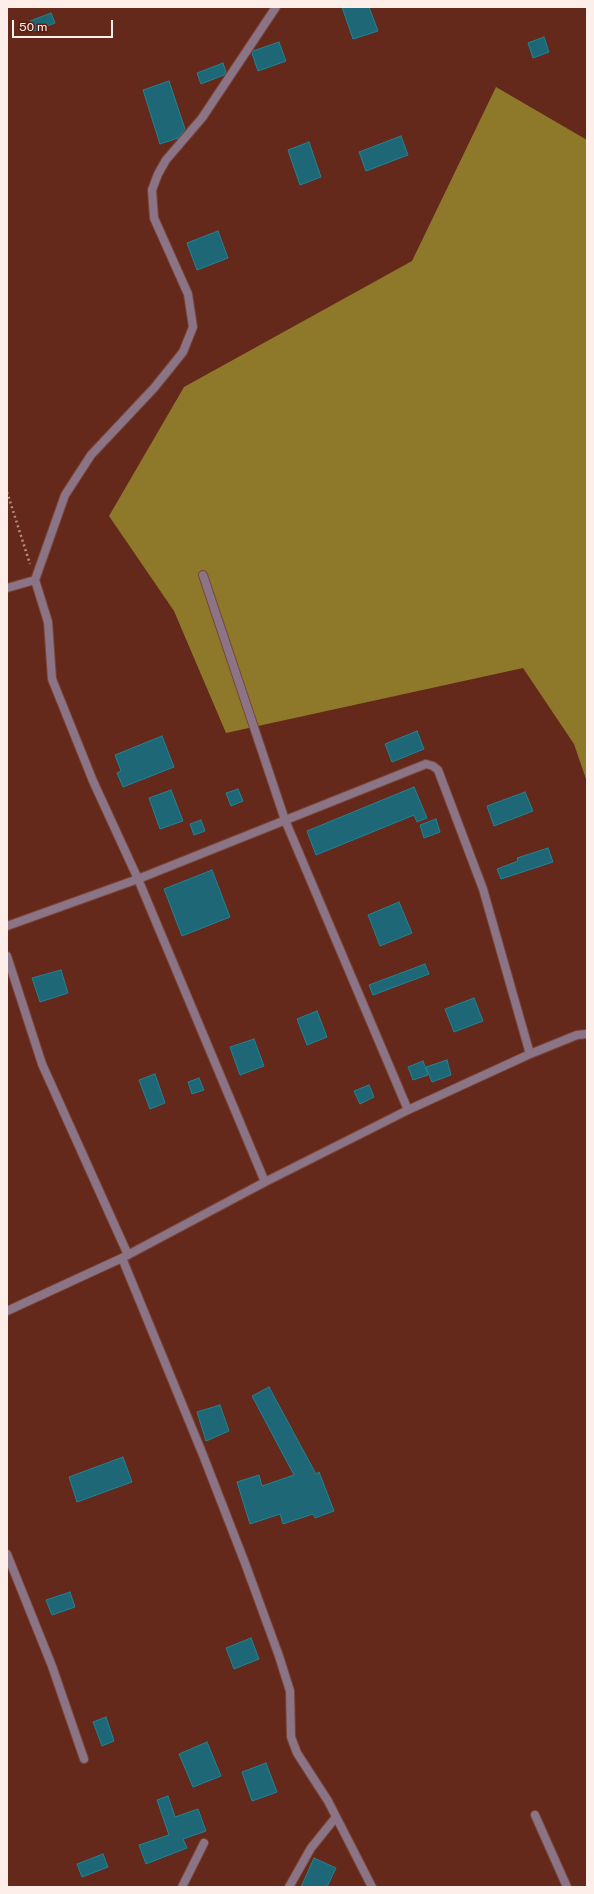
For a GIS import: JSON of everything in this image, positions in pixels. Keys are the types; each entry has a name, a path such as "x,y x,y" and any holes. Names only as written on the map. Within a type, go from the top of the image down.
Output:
{"street":[{"path":"266,1182 138,879 93,781 52,680 48,622 35,580 65,495 69,488 91,455 154,388 183,352 192,327 188,294 154,218 152,190 158,174 166,160 202,118 276,7"},
{"path":"203,575 285,820 408,1110"},
{"path":"7,588 35,580"},
{"path":"7,926 138,879 426,764 433,766 438,770 483,889 530,1054"},
{"path":"7,956 42,1064 125,1257 245,1563 279,1656 290,1691 291,1736 297,1753 328,1800 372,1887"},
{"path":"7,1311 125,1257 266,1182 408,1110 530,1054 577,1035 587,1034"},
{"path":"7,1554 52,1666 84,1759"},
{"path":"535,1815 567,1887"},
{"path":"289,1887 311,1848 336,1817"},
{"path":"182,1887 204,1843"}],"path":[{"path":"7,492 35,580"}],"shaded area":[{"path":"496,87 587,140 587,782 574,744 523,668 226,733 174,611 109,516 184,387 412,261"}],"building":[{"path":"342,7 369,7 378,31 353,39"},
{"path":"51,13 55,23 34,31 30,21"},
{"path":"544,37 549,52 533,58 528,43"},
{"path":"279,42 286,61 258,71 252,53 253,51"},
{"path":"223,63 226,72 224,75 201,84 197,73"},
{"path":"169,81 185,129 178,138 160,144 143,90"},
{"path":"401,136 408,155 366,171 359,152"},
{"path":"309,142 321,177 300,185 288,150"},
{"path":"218,231 228,258 197,270 187,243"},
{"path":"417,731 424,749 392,762 385,744"},
{"path":"162,736 174,767 123,787 117,773 121,771 115,755"},
{"path":"414,787 427,818 417,822 414,815 316,855 307,831"},
{"path":"238,789 243,801 231,806 226,793"},
{"path":"171,790 183,821 160,829 149,798"},
{"path":"525,792 533,811 494,826 487,806"},
{"path":"436,819 440,832 424,838 420,825"},
{"path":"201,820 205,831 194,835 190,824"},
{"path":"548,848 553,862 501,879 497,869 518,861 517,858"},
{"path":"212,870 230,917 182,936 164,889"},
{"path":"399,902 412,933 380,946 368,915"},
{"path":"425,964 429,974 373,995 369,985"},
{"path":"61,970 68,993 40,1002 32,978"},
{"path":"474,998 483,1021 454,1032 445,1009"},
{"path":"317,1011 327,1037 307,1045 297,1019"},
{"path":"254,1039 264,1066 240,1075 230,1047"},
{"path":"447,1060 451,1075 432,1082 426,1067"},
{"path":"423,1061 428,1075 413,1080 408,1067"},
{"path":"155,1074 165,1103 150,1109 139,1080"},
{"path":"199,1078 204,1090 192,1094 188,1082"},
{"path":"369,1085 374,1097 360,1104 354,1091"},
{"path":"269,1387 316,1474 319,1472 334,1511 315,1518 313,1514 283,1524 280,1514 250,1524 237,1482 259,1475 262,1486 294,1475 252,1396"},
{"path":"220,1405 229,1431 206,1441 197,1412"},
{"path":"123,1457 132,1482 77,1502 69,1477"},
{"path":"70,1592 75,1607 52,1615 46,1600"},
{"path":"251,1638 259,1659 234,1669 226,1648"},
{"path":"106,1717 114,1741 102,1746 93,1722"},
{"path":"207,1742 221,1776 193,1787 179,1754"},
{"path":"266,1763 277,1792 252,1801 242,1772"},
{"path":"168,1796 175,1817 198,1809 206,1831 183,1839 187,1848 146,1864 139,1845 169,1835 157,1800"},
{"path":"103,1854 108,1867 82,1877 77,1864"},
{"path":"314,1858 336,1868 327,1887 301,1887"}]}
